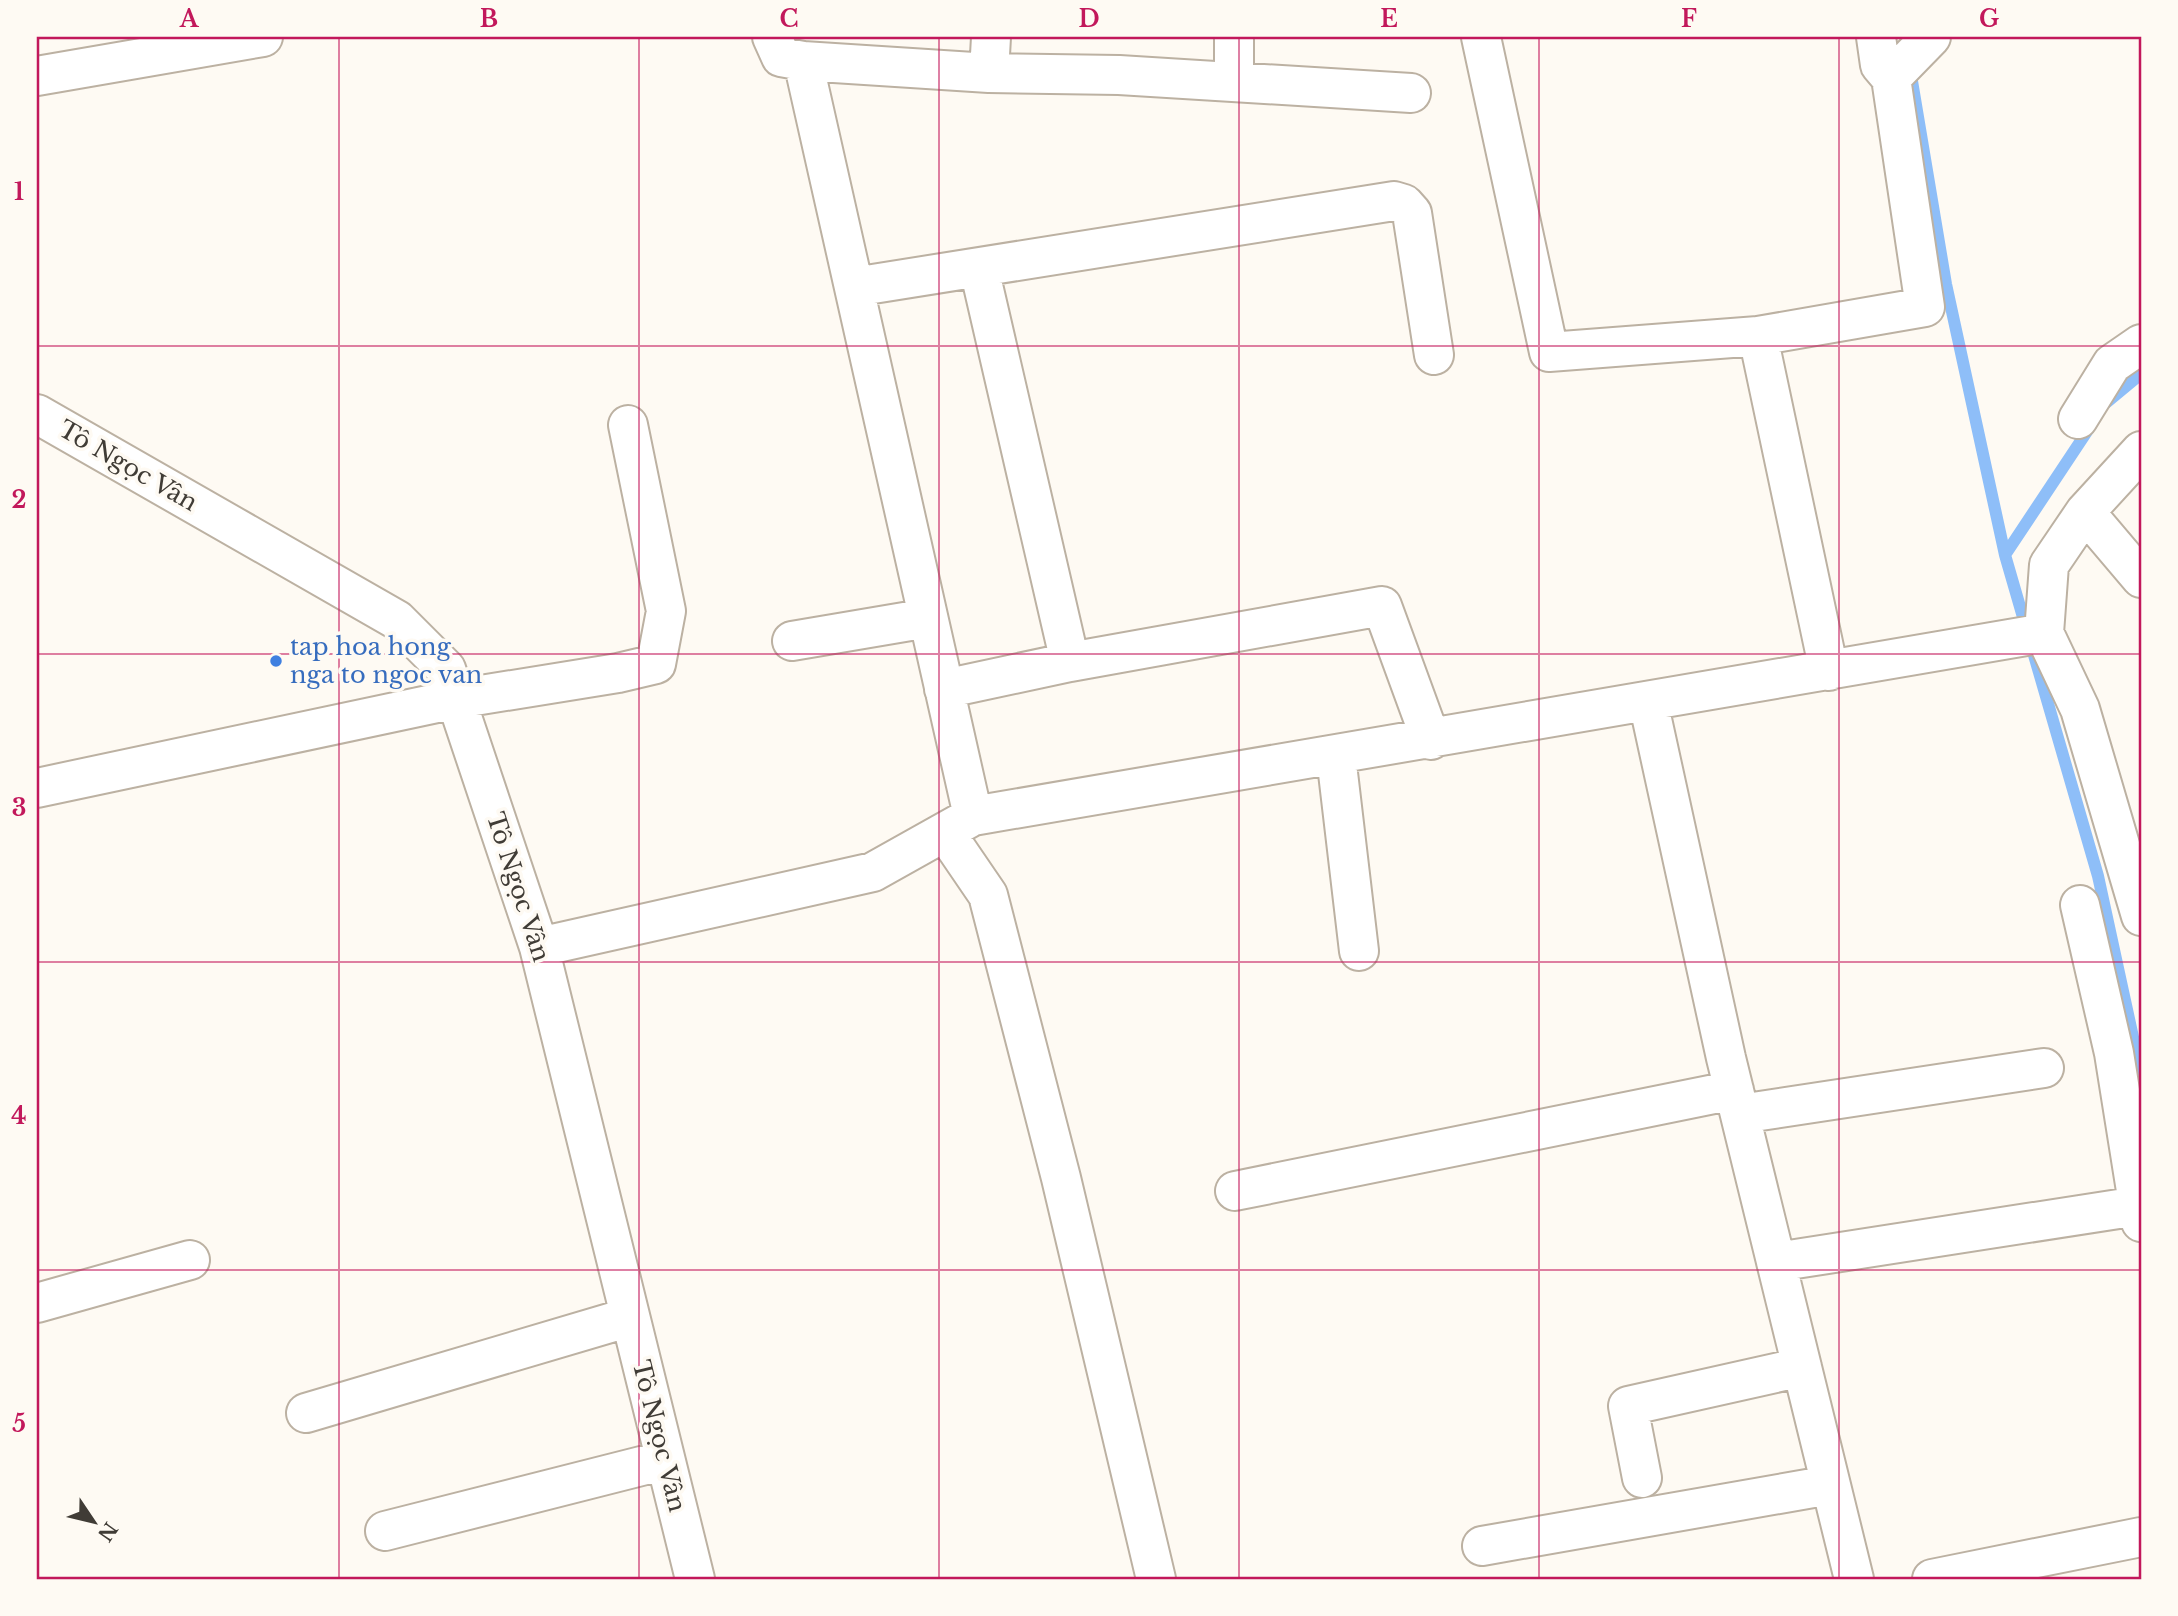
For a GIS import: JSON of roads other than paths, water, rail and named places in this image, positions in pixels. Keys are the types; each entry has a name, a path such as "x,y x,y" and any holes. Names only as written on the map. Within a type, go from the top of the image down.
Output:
{"street":[{"path":"37,76 263,37"},
{"path":"772,37 781,57 803,61 990,55 1119,75 1411,93"},
{"path":"1234,37 1234,82"},
{"path":"1481,37 1549,352 1758,336 1925,307 1895,74 1881,65 1876,37"},
{"path":"1895,74 1929,40"},
{"path":"803,61 944,690 959,824 988,895 1061,1178 1156,1579"},
{"path":"853,287 1394,201 1404,204 1412,213 1434,355"},
{"path":"979,268 1070,662"},
{"path":"1758,336 1829,671"},
{"path":"2078,419 2112,365 2141,344"},
{"name":"Tô Ngọc Vân","path":"37,414 397,620 446,669 539,947 695,1579"},
{"path":"37,788 456,699 656,664 666,611 628,425"},
{"path":"2141,451 2085,512 2049,565 2041,633 2080,709 2141,916"},
{"path":"2085,512 2141,578"},
{"path":"944,690 1070,662 1382,606 1431,740"},
{"path":"792,641 928,618"},
{"path":"539,947 873,872 959,824 1829,671 1994,639 2041,633"},
{"path":"1648,701 1737,1102 1854,1579"},
{"path":"1336,756 1359,951"},
{"path":"1776,1262 2140,1214 2114,1053 2080,905"},
{"path":"1235,1191 1737,1102 2044,1068"},
{"path":"37,1303 190,1260"},
{"path":"306,1413 630,1317"},
{"path":"1642,1478 1628,1406 1802,1367"},
{"path":"385,1531 665,1460"},
{"path":"1482,1546 1830,1485"},
{"path":"1932,1579 2141,1538"}],"waterway":[{"path":"1910,69 1946,284 2005,555 2098,876 2141,1074"},
{"path":"2106,403 2141,374"},
{"path":"2005,555 2092,424"}],"place":[{"name":"tap hoa hong nga to ngoc van","path":"276,661"}]}
